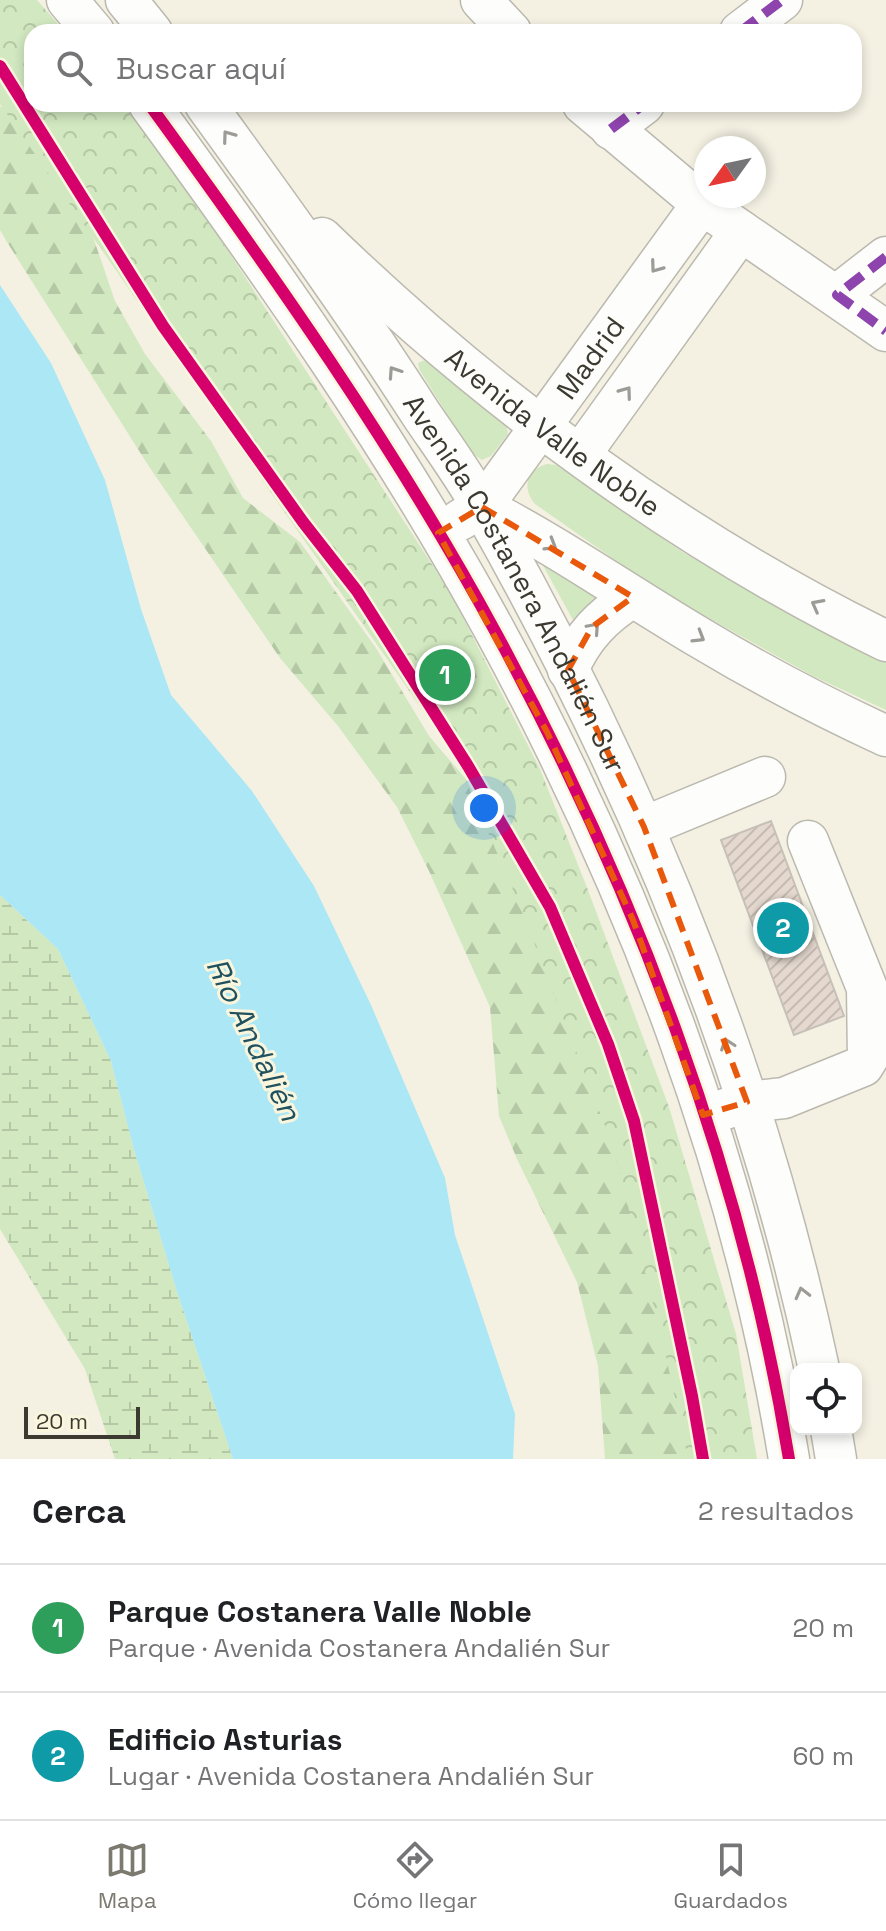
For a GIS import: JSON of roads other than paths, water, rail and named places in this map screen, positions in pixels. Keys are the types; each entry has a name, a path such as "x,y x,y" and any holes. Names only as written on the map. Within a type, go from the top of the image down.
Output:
{"street":[{"path":"67,0 87,24"},
{"path":"126,0 146,24"},
{"path":"481,0 504,24"},
{"path":"750,24 782,0"},
{"name":"Avenida Costanera Andalién Sur","path":"155,112 310,332 438,533 495,631 592,825 669,1013 732,1204 758,1303 789,1459"},
{"name":"Avenida Costanera Andalién Sur","path":"211,112 391,367 482,507 568,670 644,827 697,955 780,1206 818,1363"},
{"path":"597,116 694,197"},
{"name":"Avenida Valle Noble","path":"257,175 345,261 439,343 580,455 742,562 886,641"},
{"name":"Madrid","path":"438,533 482,507 699,208"},
{"path":"708,208 886,331"},
{"name":"Madrid","path":"580,455 741,231"},
{"path":"837,295 886,257"},
{"path":"482,507 534,535 774,680 886,736"},
{"path":"568,670 578,647 592,627 611,610 633,597"},
{"path":"644,827 765,777"},
{"path":"703,1115 747,1102 784,1098 863,1066 868,1058 867,988 808,841"},
{"path":"832,1435 836,1459"}],"water":[{"name":"Río Andalién","path":"0,285 51,363 105,480 141,609 171,695 252,791 314,886 371,1005 445,1178 455,1235 515,1414 513,1459 233,1459 178,1295 111,1061 58,949 0,895"}],"place":[{"name":"Parque Costanera Valle Noble","path":"445,675"},
{"name":"Edificio Asturias","path":"783,928"}]}
